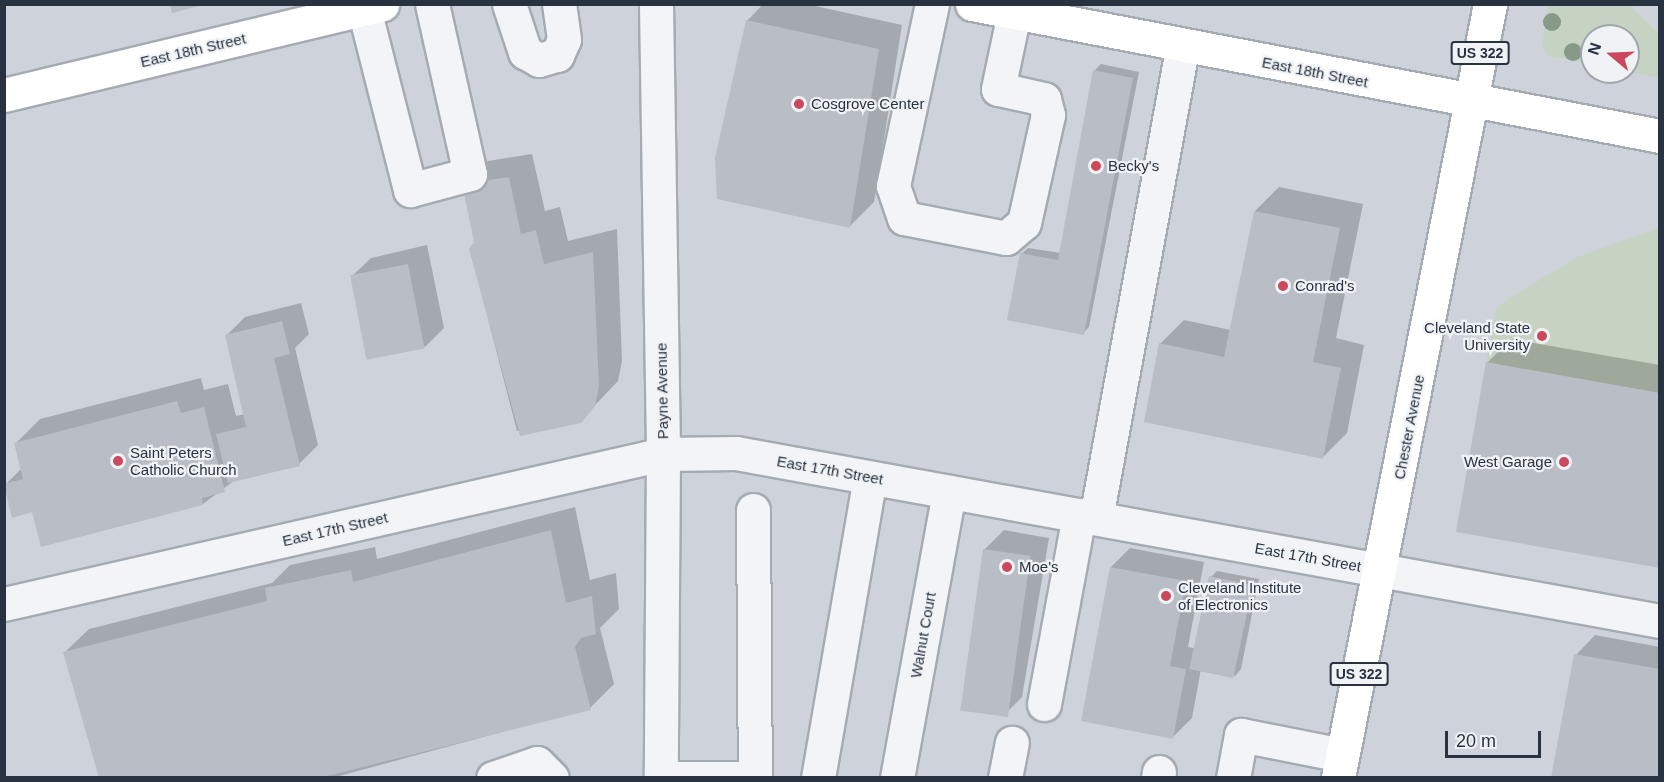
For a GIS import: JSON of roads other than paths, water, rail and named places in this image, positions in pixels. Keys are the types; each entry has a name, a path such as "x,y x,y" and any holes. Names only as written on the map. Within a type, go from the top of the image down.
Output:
{"main road":[{"name":"East 18th Street","path":"972,4 1470,102 1659,136"},
{"name":"Chester Avenue","path":"1340,766 1381,570 1490,4"},
{"name":"East 18th Street","path":"4,95 373,7"}],"street":[{"path":"373,7 410,190 470,174 432,4"},
{"path":"509,4 525,52 538,60 557,55 564,39 559,4"},
{"name":"Payne Avenue","path":"656,4 663,454 661,777"},
{"path":"932,4 893,186 904,218 1006,238 1024,223 1048,115 1044,99 998,89 1014,13"},
{"path":"1044,704 1087,517 1183,46"},
{"name":"East 17th Street","path":"4,604 663,454 736,453 1659,621"},
{"path":"819,777 870,478"},
{"name":"Walnut Court","path":"897,777 949,492"},
{"path":"661,777 755,777 753,510"},
{"path":"1233,777 1241,735 1340,766"},
{"path":"1005,777 1012,743"},
{"path":"493,777 537,764 552,777"}],"place":[{"name":"Cosgrove Center","path":"799,104"},
{"name":"Becky's","path":"1096,166"},
{"name":"Conrad's","path":"1283,286"},
{"name":"Cleveland State University","path":"1542,336"},
{"name":"Saint Peters Catholic Church","path":"118,461"},
{"name":"West Garage","path":"1564,462"},
{"name":"Moe's","path":"1007,567"},
{"name":"Cleveland Institute of Electronics","path":"1166,596"}]}
